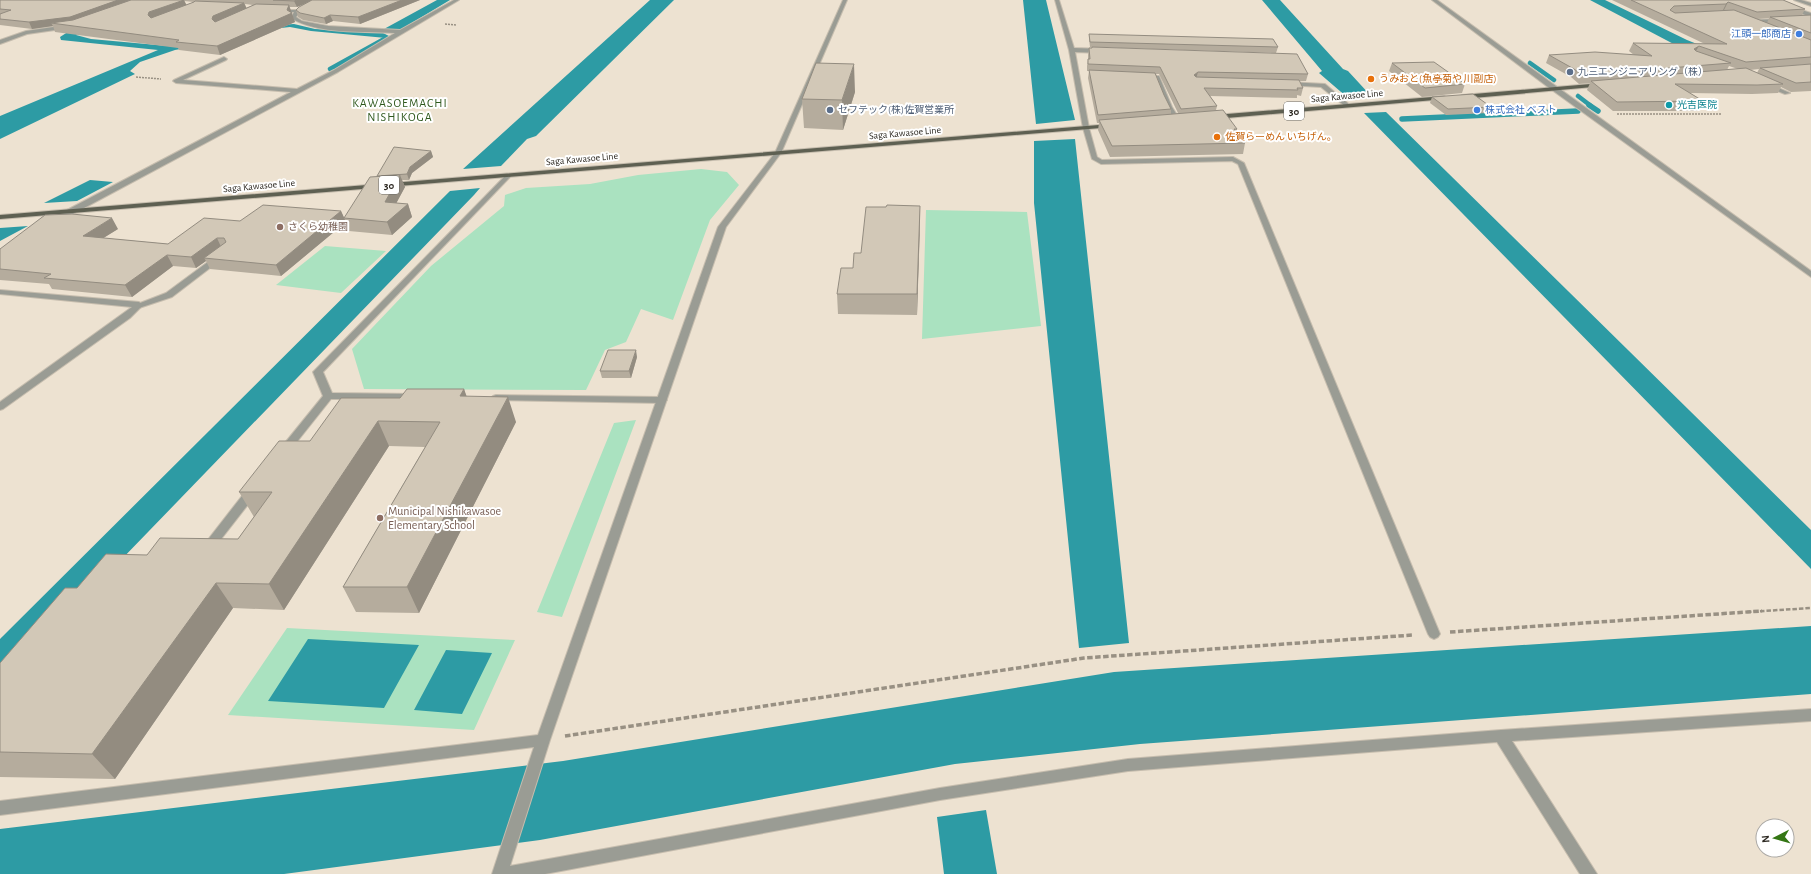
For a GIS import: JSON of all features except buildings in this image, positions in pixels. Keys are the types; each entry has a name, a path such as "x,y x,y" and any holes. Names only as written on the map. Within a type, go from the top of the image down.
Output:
{"main road":[{"name":"Saga Kawasoe Line","path":"1208,118 1606,85"},
{"path":"1170,121 1185,120"},
{"name":"Saga Kawasoe Line","path":"0,217 1116,125"}],"street":[{"path":"321,0 298,11 292,17 296,20 317,26 403,32"},
{"path":"45,225 297,91 457,0"},
{"path":"500,874 543,740 722,227 778,153 845,0"},
{"path":"1057,0 1078,74 1086,128 1094,158 1101,162 1233,159 1241,163 1434,634"},
{"path":"1434,0 1811,275"},
{"path":"1766,0 1811,15"},
{"path":"1796,0 1811,5"},
{"path":"272,10 298,11"},
{"path":"1745,19 1765,27"},
{"path":"1804,19 1811,19"},
{"path":"1751,22 1789,20"},
{"path":"0,42 26,34 75,26"},
{"path":"1072,50 1112,51"},
{"path":"176,80 224,59"},
{"path":"1078,74 1086,74"},
{"path":"1134,76 1157,77 1169,107 1177,120"},
{"path":"176,80 297,91"},
{"path":"1760,82 1787,93"},
{"path":"1284,84 1323,85 1348,106"},
{"path":"328,396 318,372 509,175"},
{"path":"0,407 139,305 169,295 226,252"},
{"path":"0,292 139,305"},
{"path":"328,396 422,397"},
{"path":"278,458 328,396"},
{"path":"484,398 662,400"},
{"path":"214,540 259,483"},
{"path":"505,874 940,794 1128,765 1501,736 1811,715"},
{"path":"1501,736 1588,874"},
{"path":"0,808 543,740"}],"path":[{"path":"136,77 176,80"},
{"path":"1614,114 1721,114"},
{"path":"543,740 1084,658 1811,608"}],"green space":[{"path":"701,169 727,172 739,185 710,220 673,320 641,309 626,342 605,350 586,390 364,389 352,349 431,266 504,206 505,195 526,188 590,184 638,175"},
{"path":"926,210 1027,212 1041,326 922,339"},
{"path":"325,246 386,251 341,293 276,285"},
{"path":"636,420 562,617 537,612 614,423"},
{"path":"287,628 515,640 474,730 228,715"}],"water":[{"path":"437,0 450,0 400,30 384,29"},
{"path":"650,0 674,0 536,136 527,139 501,166 463,169"},
{"path":"1023,0 1046,0 1075,120 1036,124"},
{"path":"1262,0 1280,0 1343,69 1348,71 1371,96 1348,98 1319,73 1322,71"},
{"path":"1590,0 1605,0 1687,40 1722,54 1685,50"},
{"path":"294,24 315,29 383,33 389,36 386,38 311,31 290,27 252,36 175,50 140,62 130,71 135,74 0,139 0,116 158,50 61,40 60,37 74,28 88,26 76,35 91,39 179,47 278,25"},
{"path":"1386,112 1811,530 1811,569 1364,113"},
{"path":"1075,139 1129,643 1079,648 1034,203 1034,141"},
{"path":"90,180 113,182 77,201 44,203"},
{"path":"480,188 0,685 0,639 450,191"},
{"path":"28,226 0,241 0,228"},
{"path":"1811,626 1811,694 1140,744 955,764 540,840 284,874 0,874 0,829 563,761 1114,672"},
{"path":"308,639 419,645 384,708 268,701"},
{"path":"446,650 492,653 462,714 414,710"},
{"path":"986,810 997,874 944,874 937,817"}],"waterway":[{"path":"330,69 386,38"},
{"path":"1530,63 1554,80"},
{"path":"1578,96 1591,106"},
{"path":"1589,105 1598,111"},
{"path":"1402,119 1578,111"}],"place":[{"name":"江頭一郎商店","path":"1799,34"},
{"name":"九三エンジニアリング（株）","path":"1570,72"},
{"name":"うみおと(魚亭菊や 川副店)","path":"1371,79"},
{"name":"光吉医院","path":"1669,105"},
{"name":"セフテック(株)佐賀営業所","path":"830,110"},
{"name":"株式会社 ベスト","path":"1477,110"},
{"name":"佐賀らーめん いちげん。","path":"1217,137"},
{"name":"さくら幼稚園","path":"280,227"},
{"name":"Municipal Nishikawasoe Elementary School","path":"380,518"}],"district":[{"name":"KAWASOEMACHI NISHIKOGA","path":"400,110"}]}
